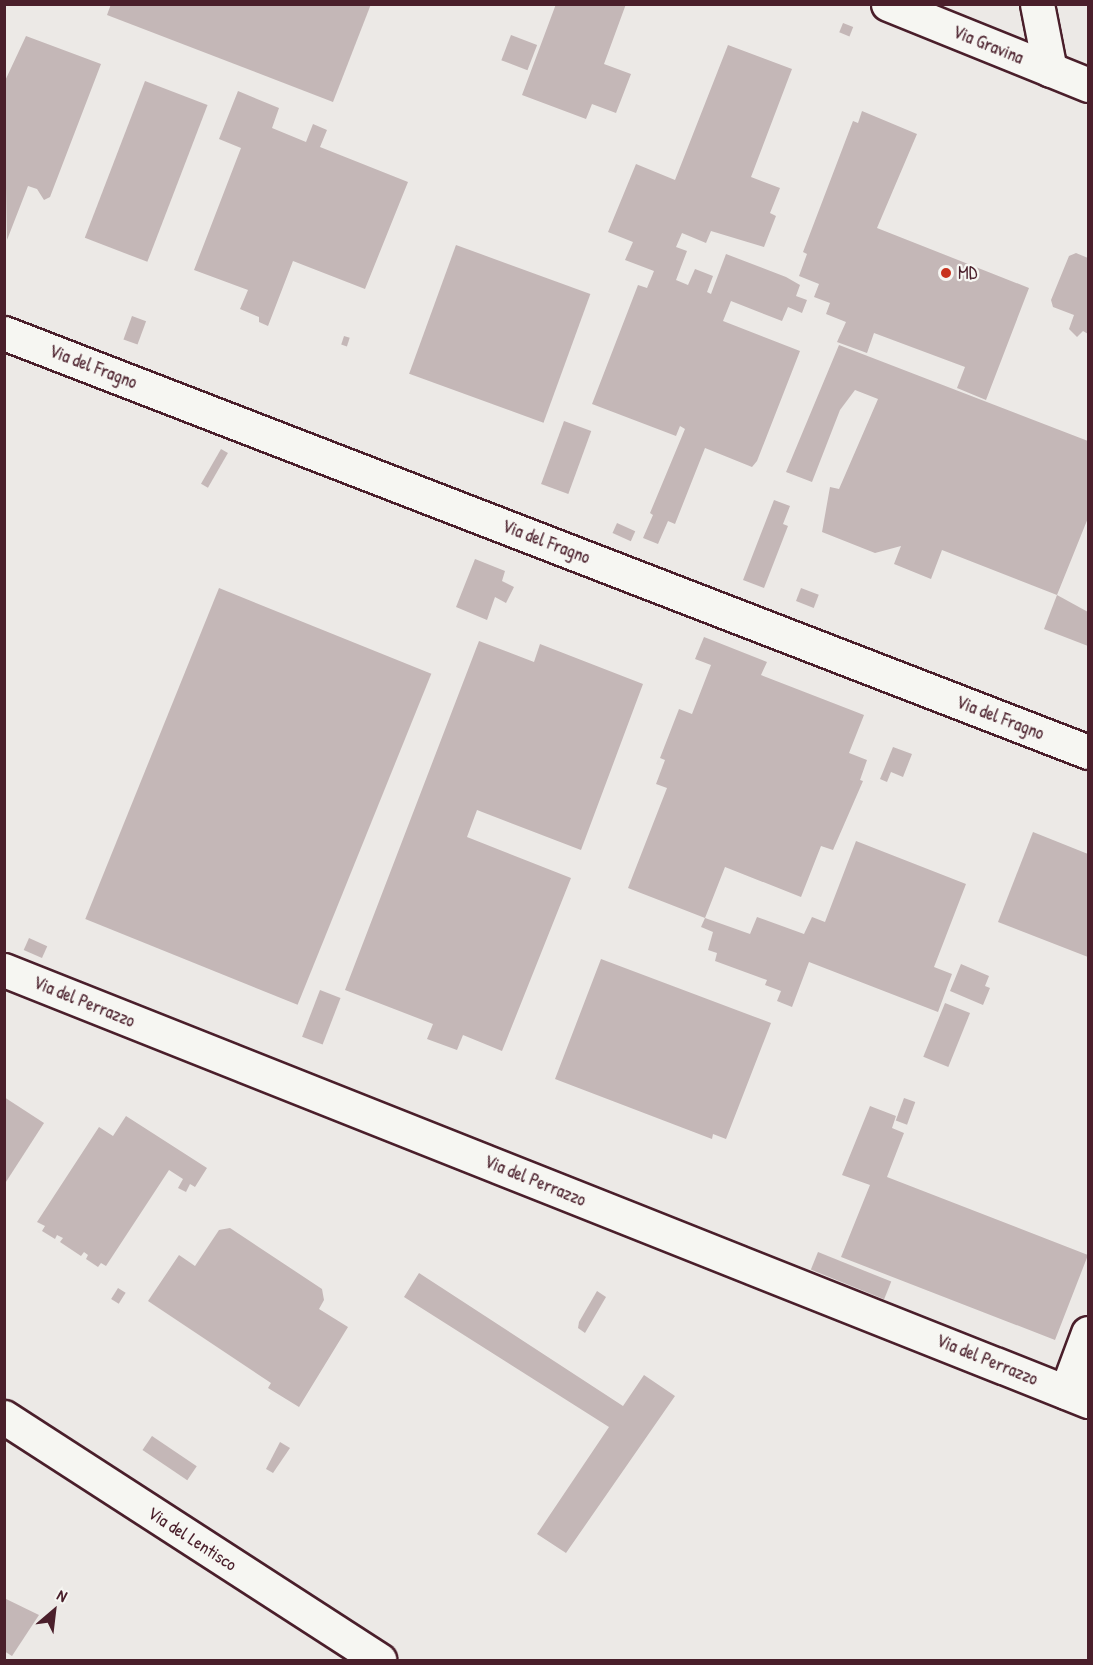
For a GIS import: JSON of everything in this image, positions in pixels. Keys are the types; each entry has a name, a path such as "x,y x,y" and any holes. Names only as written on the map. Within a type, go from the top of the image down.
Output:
{"street":[{"path":"1037,4 1050,70"},
{"name":"Via Gravina","path":"903,7 1089,85"},
{"name":"Via del Fragno","path":"4,333 1089,752"},
{"name":"Via del Perrazzo","path":"4,970 1077,1396"},
{"path":"1077,1396 1085,1352"},
{"name":"Via del Lentisco","path":"4,1417 379,1660"}],"building":[{"path":"111,4 371,4 333,102 107,15"},
{"path":"556,4 626,4 604,64 631,74 616,113 592,104 586,119 522,95"},
{"path":"843,23 853,27 849,36 839,32"},
{"path":"511,35 537,45 527,70 501,60"},
{"path":"26,36 101,64 50,197 44,200 37,189 28,186 7,240 4,83"},
{"path":"728,45 792,69 751,177 780,188 770,213 776,216 764,247 711,231 706,243 682,233 676,247 687,251 676,280 688,285 695,269 713,276 707,292 711,294 726,254 786,277 800,285 796,296 807,300 802,313 788,307 782,321 731,301 723,321 800,351 757,461 752,467 705,448 675,524 668,521 658,544 643,538 653,515 650,513 685,429 680,426 676,436 592,404 638,285 647,288 654,271 625,260 633,242 608,232 636,164 675,180"},
{"path":"145,81 208,105 147,262 85,238"},
{"path":"238,91 279,108 272,128 306,142 313,124 327,130 320,147 408,182 365,289 293,261 268,326 259,322 259,317 240,309 248,290 194,270 241,148 219,139"},
{"path":"862,111 917,134 877,228 1029,288 986,400 957,388 965,367 874,333 867,353 837,342 846,322 826,314 830,303 814,297 819,284 799,276 807,254 803,252 853,121 858,123"},
{"path":"456,245 590,294 544,423 409,374"},
{"path":"1076,253 1088,258 1088,334 1083,331 1077,337 1069,329 1074,315 1053,307 1051,300 1069,256"},
{"path":"132,316 146,321 138,345 123,339"},
{"path":"344,336 350,338 347,346 341,345"},
{"path":"839,345 1088,441 1088,518 1057,595 942,550 931,579 894,564 901,546 875,553 822,532 830,487 839,489 878,399 855,390 840,410 812,482 786,472"},
{"path":"564,421 591,431 568,494 541,484"},
{"path":"221,449 228,453 208,488 201,484"},
{"path":"774,500 790,506 783,524 788,526 764,588 743,580"},
{"path":"617,523 635,531 631,541 613,533"},
{"path":"475,559 505,571 502,581 514,587 506,603 495,597 487,620 456,607"},
{"path":"219,588 431,674 298,1005 85,919"},
{"path":"801,588 819,595 814,608 796,601"},
{"path":"1057,595 1088,612 1088,646 1044,629"},
{"path":"704,637 767,662 761,675 864,715 849,753 867,760 860,780 863,781 833,850 821,846 801,897 725,867 705,918 628,888 667,788 656,784 665,760 660,758 679,709 692,714 711,665 695,659"},
{"path":"479,641 534,662 540,644 643,684 581,850 477,810 467,837 571,878 502,1051 463,1035 457,1050 427,1039 433,1024 345,990"},
{"path":"893,747 912,754 903,777 891,772 887,782 880,779"},
{"path":"1033,832 1088,854 1088,957 998,922"},
{"path":"856,841 966,884 934,967 952,974 938,1012 809,962 792,1007 777,1001 781,991 765,985 767,980 715,961 717,953 708,950 713,932 701,927 705,918 750,934 757,917 804,934 812,917 825,922"},
{"path":"29,938 47,946 42,958 24,950"},
{"path":"601,959 771,1023 726,1139 713,1134 712,1139 555,1079"},
{"path":"961,964 989,976 985,986 990,988 983,1005 950,991"},
{"path":"320,990 341,998 323,1045 302,1037"},
{"path":"945,1003 970,1013 948,1067 923,1057"},
{"path":"4,1097 44,1123 4,1185"},
{"path":"904,1098 915,1102 907,1125 896,1121"},
{"path":"870,1106 896,1116 892,1128 904,1133 887,1177 1088,1255 1055,1340 841,1257 870,1185 842,1175"},
{"path":"126,1116 207,1168 195,1187 190,1184 186,1192 178,1188 183,1179 169,1170 106,1266 101,1263 98,1267 86,1259 88,1255 84,1252 81,1256 60,1242 63,1238 57,1235 55,1239 42,1231 45,1226 37,1222 99,1127 113,1136"},
{"path":"230,1228 322,1289 324,1300 319,1309 348,1327 299,1407 268,1388 271,1383 148,1301 179,1255 195,1266 219,1230"},
{"path":"818,1252 891,1282 884,1299 811,1270"},
{"path":"419,1273 623,1406 644,1375 675,1396 566,1553 537,1534 609,1427 404,1297"},
{"path":"118,1288 126,1293 119,1304 111,1299"},
{"path":"597,1291 606,1297 585,1333 578,1328 579,1322"},
{"path":"152,1436 197,1466 187,1480 142,1450"},
{"path":"280,1442 290,1448 273,1473 266,1469"},
{"path":"4,1598 39,1615 12,1656 4,1651"}],"place":[{"name":"MD","path":"946,273"}]}
